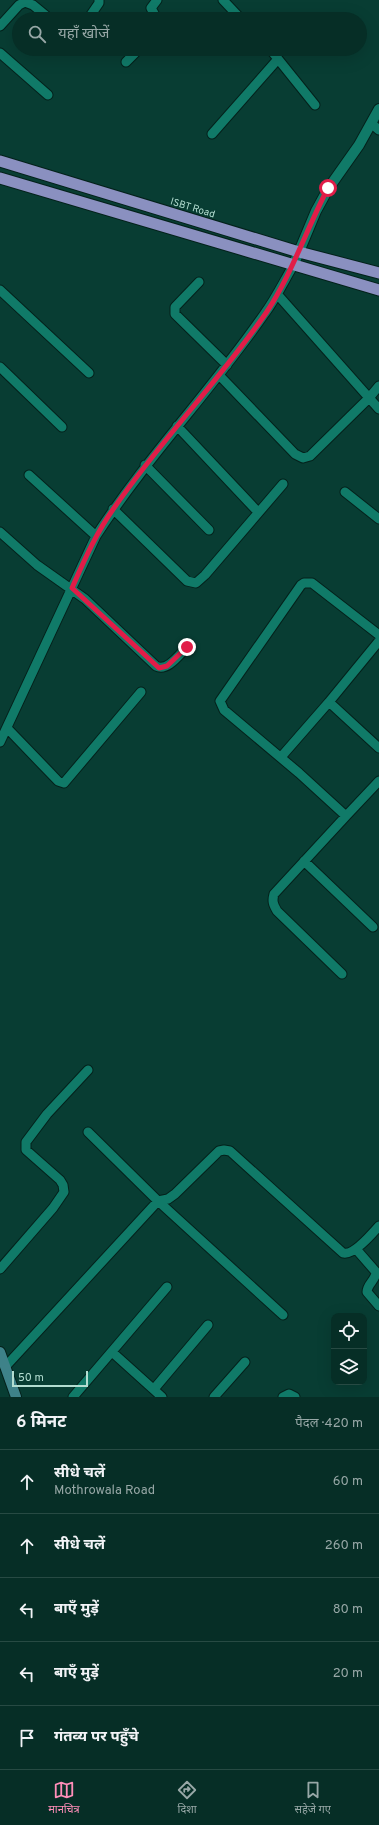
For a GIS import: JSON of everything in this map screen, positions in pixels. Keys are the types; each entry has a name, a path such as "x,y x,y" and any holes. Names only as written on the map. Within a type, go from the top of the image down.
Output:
{"highway":[{"name":"ISBT Road","path":"0,161 299,252 379,272"},
{"path":"0,178 293,266 379,290"}],"main road":[{"path":"0,1352 16,1397"}],"street":[{"path":"93,12 99,3 99,0"},
{"path":"154,12 152,8 157,0"},
{"path":"223,0 234,12"},
{"path":"13,12 19,5 25,2 33,5 42,12"},
{"path":"0,26 12,13"},
{"path":"0,53 48,95"},
{"path":"126,62 132,56"},
{"path":"276,56 315,105"},
{"path":"212,134 278,59"},
{"path":"0,742 96,536 113,509 145,465 227,365 266,312 293,266 316,211 328,188 375,127 379,109"},
{"path":"199,282 175,307 175,314 227,365"},
{"path":"0,290 88,373"},
{"path":"277,294 379,409"},
{"path":"0,367 62,427"},
{"path":"219,375 295,454 302,458 310,456 369,398 379,386"},
{"path":"178,426 258,512"},
{"path":"145,465 210,530"},
{"path":"29,475 96,536"},
{"path":"113,509 187,580 193,583 199,581 205,575 283,484"},
{"path":"346,492 379,519"},
{"path":"0,532 36,565 72,588 159,668 167,666 187,647"},
{"path":"346,816 281,757 224,710 220,701 301,585 304,583 312,583 379,635"},
{"path":"281,757 379,641"},
{"path":"7,728 58,781 64,783 141,692"},
{"path":"329,702 379,748"},
{"path":"342,974 276,911 273,904 274,894 379,781"},
{"path":"304,861 373,927"},
{"path":"0,1269 53,1208 64,1192 63,1185 60,1180 26,1150 26,1142 47,1114 88,1070"},
{"path":"88,1132 158,1201 283,1315"},
{"path":"5,1367 158,1201 168,1199 175,1194 215,1153 226,1150 230,1151 343,1253 349,1254 356,1249 379,1226"},
{"path":"356,1249 376,1272 375,1277 366,1292 379,1306"},
{"path":"73,1397 166,1287"},
{"path":"154,1389 208,1325"},
{"path":"112,1352 162,1397"},
{"path":"214,1397 244,1362"},
{"path":"283,1397 291,1394 296,1397"}],"route":[{"path":"187,647 167,666 164,668 159,668 86,599 72,588 96,536 113,509 158,449 227,365 266,312 293,266 316,211 328,188"}]}
